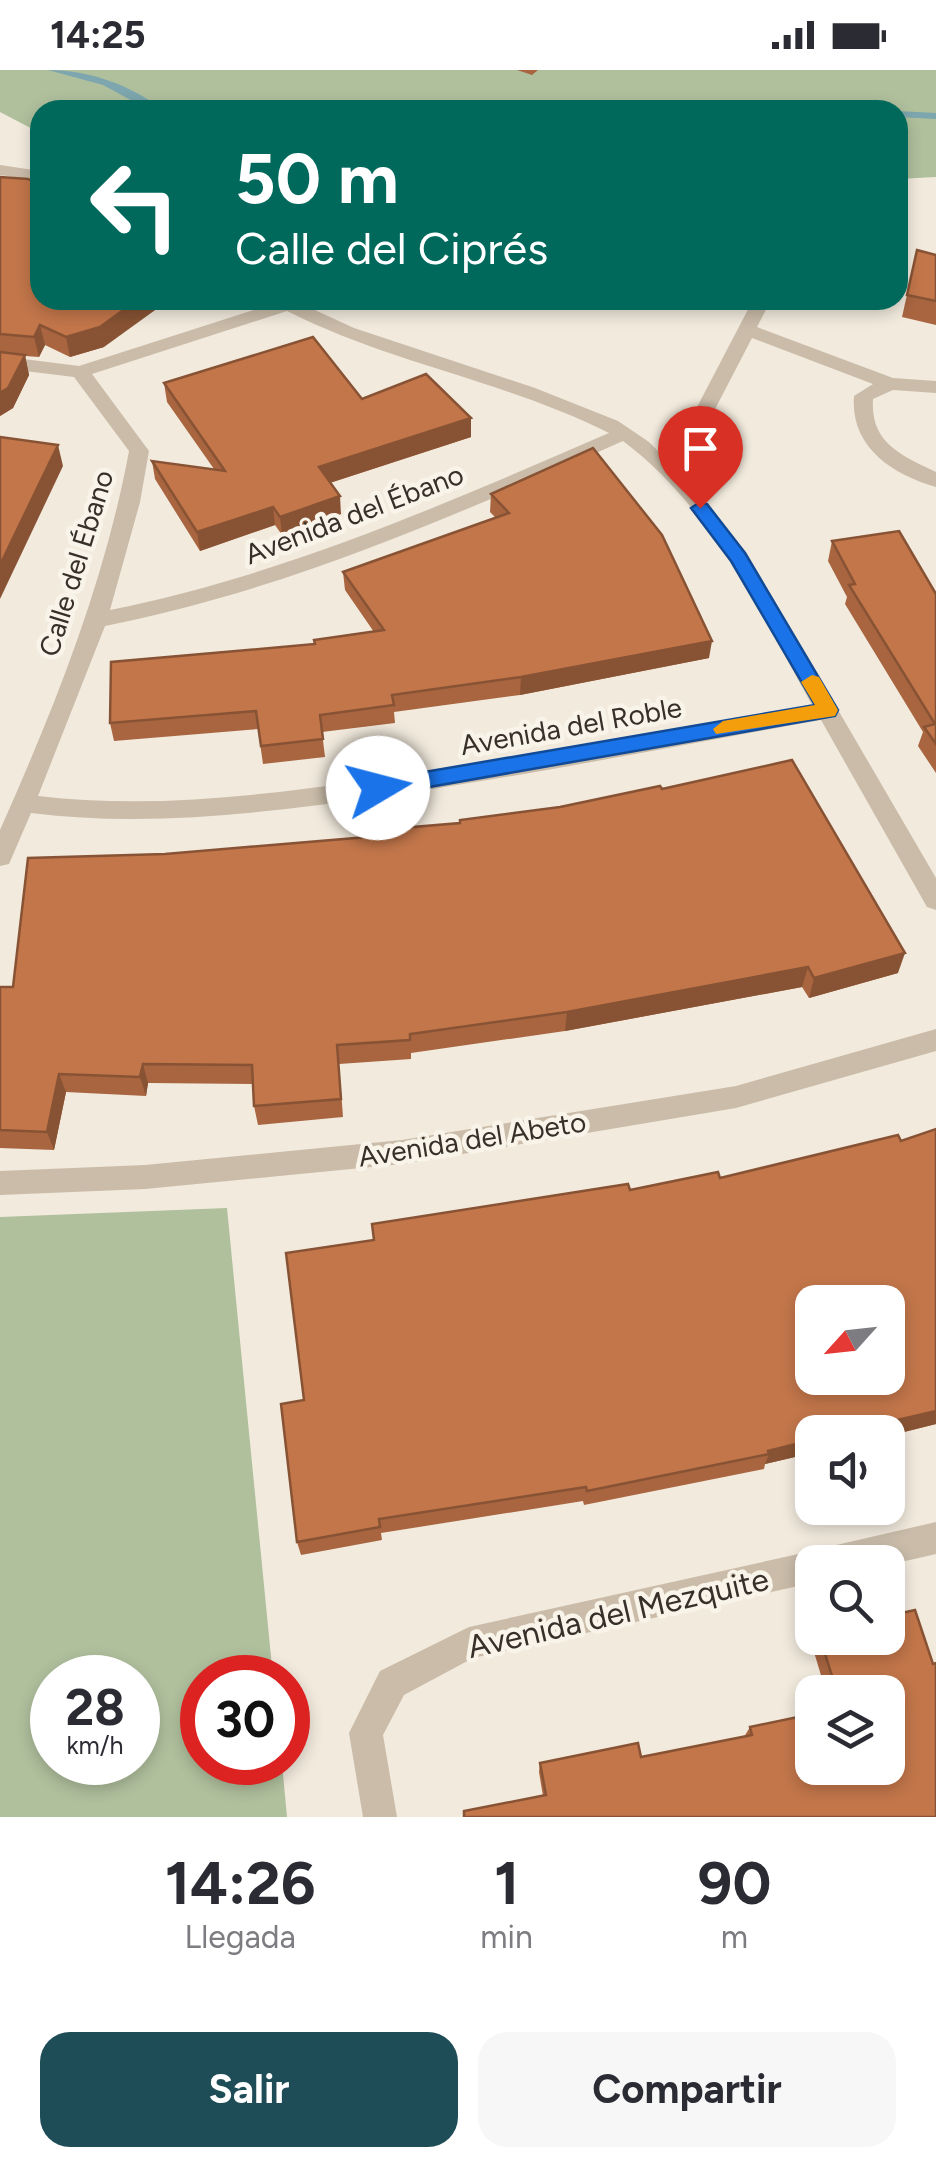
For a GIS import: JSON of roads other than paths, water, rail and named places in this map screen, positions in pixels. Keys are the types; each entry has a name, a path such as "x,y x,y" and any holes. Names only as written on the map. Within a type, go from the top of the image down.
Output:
{"street":[{"path":"0,170 30,174"},
{"path":"0,362 80,372 260,310"},
{"path":"302,310 382,343 503,380 625,433 700,508 739,557 936,900"},
{"path":"706,410 757,310"},
{"path":"747,330 890,384 936,387"},
{"name":"Calle del Ébano","path":"0,857 94,622 133,490 139,451 80,372"},
{"path":"890,384 864,396 860,418 872,445 936,480"},
{"name":"Avenida del Ébano","path":"94,622 181,607 396,533 625,433"},
{"name":"Avenida del Roble","path":"24,802 62,808 196,811 415,784 828,710"},
{"name":"Avenida del Abeto","path":"0,1183 146,1177 402,1152 736,1097 936,1040"},
{"path":"905,1545 936,1538"},
{"name":"Avenida del Mezquite","path":"380,1817 366,1733 392,1683 468,1644 795,1571"}],"waterway":[{"path":"54,70 107,83 138,100"},
{"path":"908,115 936,116"}]}
